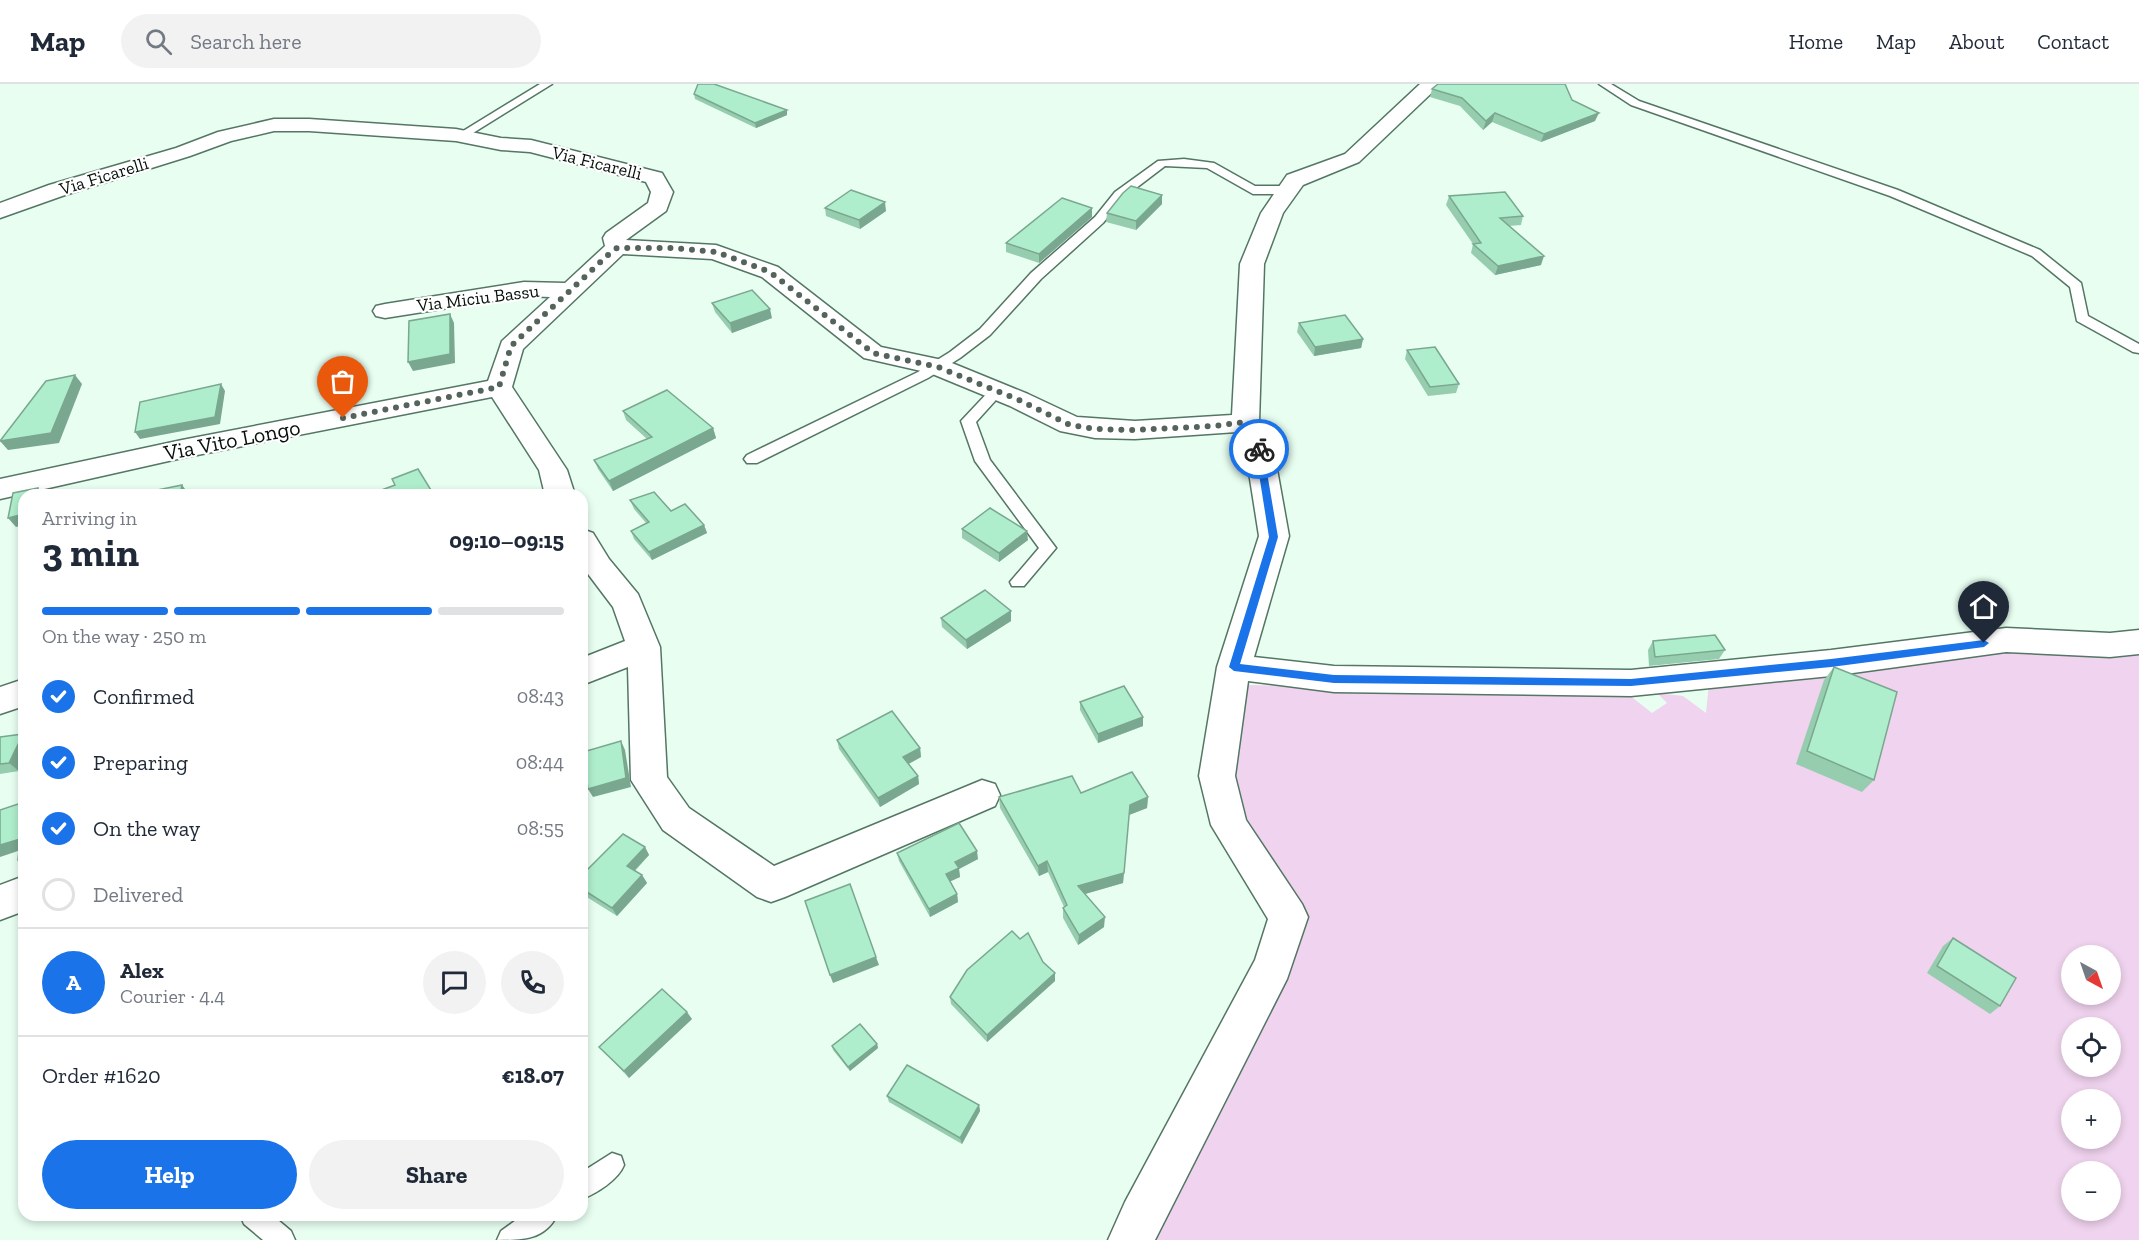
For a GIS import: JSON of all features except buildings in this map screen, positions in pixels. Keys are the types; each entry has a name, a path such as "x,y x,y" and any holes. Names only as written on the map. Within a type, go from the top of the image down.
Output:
{"street":[{"path":"1131,1240 1140,1218 1273,966 1288,917 1229,825 1217,776 1234,667 1274,537 1258,447 1245,422 1252,264 1272,213 1295,180 1352,158 1426,90"},
{"name":"Via Ficarelli","path":"0,212 57,190 251,129 274,125 309,125 461,136 501,144 531,146 654,178 662,192 658,206 614,238 617,248"},
{"path":"559,489 554,470 499,387 511,346 617,248 672,248 716,252 760,268 770,272 873,353 938,367 1070,425 1095,429 1135,430 1215,426 1245,422"},
{"name":"Via Miciu Bassu","path":"385,311 524,289 570,290"},
{"name":"Via Vito Longo","path":"0,489 182,449 499,387"},
{"path":"588,550 598,567 627,602 644,647 649,780 676,819 771,885 982,795"},
{"path":"1234,667 1334,679 1631,683 1831,663 2006,640 2110,645 2139,642"},
{"path":"588,670 644,647"},
{"path":"0,701 18,694"},
{"path":"0,903 18,896"}],"lane":[{"path":"461,136 547,84"},
{"path":"1604,84 1635,103 1894,193 2036,253 2076,286 2082,318 2138,349"},
{"path":"752,459 938,367 985,332 1036,276 1099,220 1119,195 1162,163 1184,162 1210,165 1253,190 1288,190"},
{"path":"997,391 968,421 983,460 1048,548 1018,582"},
{"path":"588,1183 612,1165"},
{"path":"259,1221 282,1240"},
{"path":"510,1240 536,1221"}],"shaded area":[{"path":"2008,647 2139,649 2139,1240 1149,1240 1288,968 1241,820 1231,780 1248,685 1624,691 1652,713 1667,703 1657,693 1683,696 1706,713 1709,684"}],"way so far":[{"path":"343,418 499,387 511,346 608,255 617,248 672,248 716,252 770,272 873,353 938,367 1019,400 1070,425 1095,429 1135,430 1215,426 1245,422 1259,449"}],"route":[{"path":"1259,449 1274,537 1234,667 1334,679 1631,683 1831,663 1984,643"}]}
